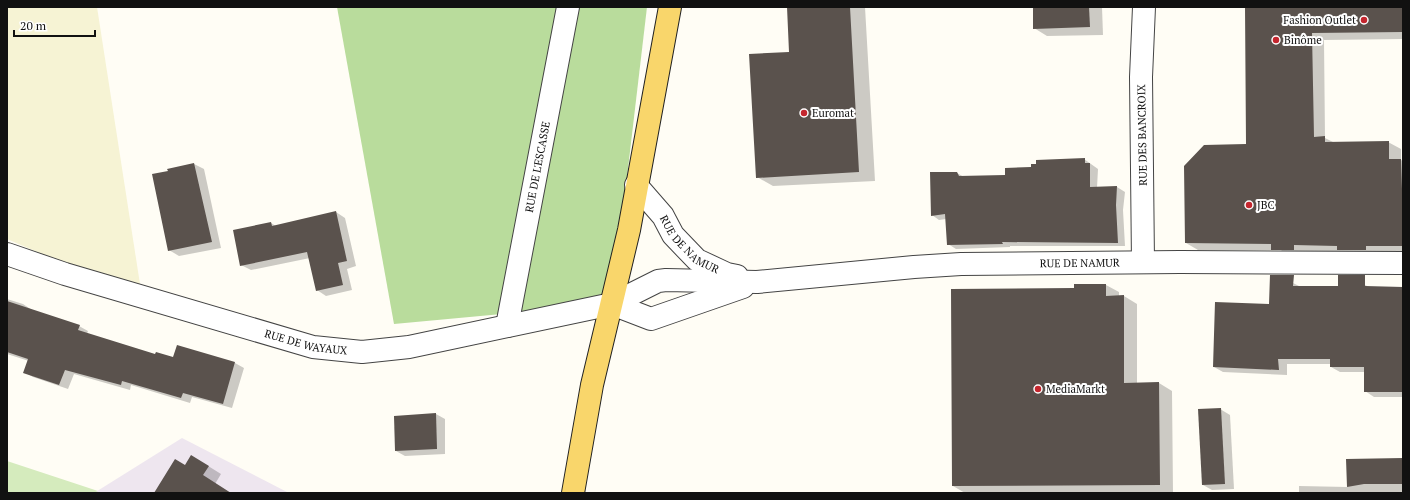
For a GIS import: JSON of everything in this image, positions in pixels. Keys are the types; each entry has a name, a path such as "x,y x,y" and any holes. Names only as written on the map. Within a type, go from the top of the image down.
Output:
{"main road":[{"path":"573,493 592,385 629,230 636,184 670,7"}],"street":[{"name":"RUE DE L'ESCASSE","path":"507,326 568,7"},
{"name":"RUE DES BANCROIX","path":"1143,262 1141,77 1144,7"},
{"name":"RUE DE NAMUR","path":"636,184 663,216 674,235 697,260 727,274 757,282"},
{"name":"RUE DE WAYAUX","path":"7,254 65,274 313,347 362,352 409,347 612,304"},
{"name":"RUE DE NAMUR","path":"612,304 658,281 666,280 757,282 930,266 1143,262 1403,263"},
{"path":"612,304 651,319 757,282"}],"shaded area":[{"path":"7,7 97,7 142,297 7,239"},
{"path":"182,438 289,493 94,493"}],"green space":[{"path":"337,7 647,7 612,304 394,324"},
{"path":"7,461 98,491 94,493 7,493"}],"building":[{"name":"Euromat","path":"787,7 850,7 859,172 756,178 749,54 789,52"},
{"path":"1033,7 1089,7 1090,27 1033,29"},
{"path":"1245,7 1403,7 1403,32 1312,33 1314,137 1325,136 1325,142 1389,141 1389,159 1401,159 1403,189 1403,246 1366,246 1366,250 1337,250 1337,246 1294,245 1294,250 1271,250 1271,244 1185,243 1184,166 1204,145 1246,144"},
{"path":"1085,158 1085,163 1090,163 1090,187 1117,186 1116,205 1118,243 1002,242 1003,244 947,245 945,214 931,216 930,172 957,172 959,176 1005,175 1005,168 1031,167 1031,164 1036,164 1036,160"},
{"path":"194,163 212,242 168,251 152,174"},
{"path":"336,211 347,261 338,263 343,285 316,291 307,252 240,266 233,230 271,222 272,226"},
{"path":"1270,275 1294,275 1293,286 1338,286 1338,275 1365,275 1365,286 1403,287 1403,392 1364,392 1364,367 1330,367 1330,359 1278,359 1279,370 1213,367 1215,302 1269,304"},
{"name":"MediaMarkt","path":"1074,284 1106,284 1106,296 1124,295 1124,383 1159,382 1160,485 952,486 951,289 1074,288"},
{"path":"7,301 80,325 78,330 155,354 156,352 173,357 177,345 235,362 223,404 183,393 181,398 122,381 121,385 65,370 59,385 23,373 28,359 7,352"},
{"path":"1221,408 1225,484 1202,485 1198,409"},
{"path":"436,413 437,449 395,451 394,416"},
{"path":"191,455 209,466 203,475 231,493 154,493 175,459 185,465"},
{"path":"1403,458 1403,484 1364,484 1347,487 1346,459"}],"place":[{"name":"Fashion Outlet","path":"1364,20"},
{"name":"Binôme","path":"1276,40"},
{"name":"Euromat","path":"804,113"},
{"name":"JBC","path":"1249,205"},
{"name":"MediaMarkt","path":"1038,389"}]}
